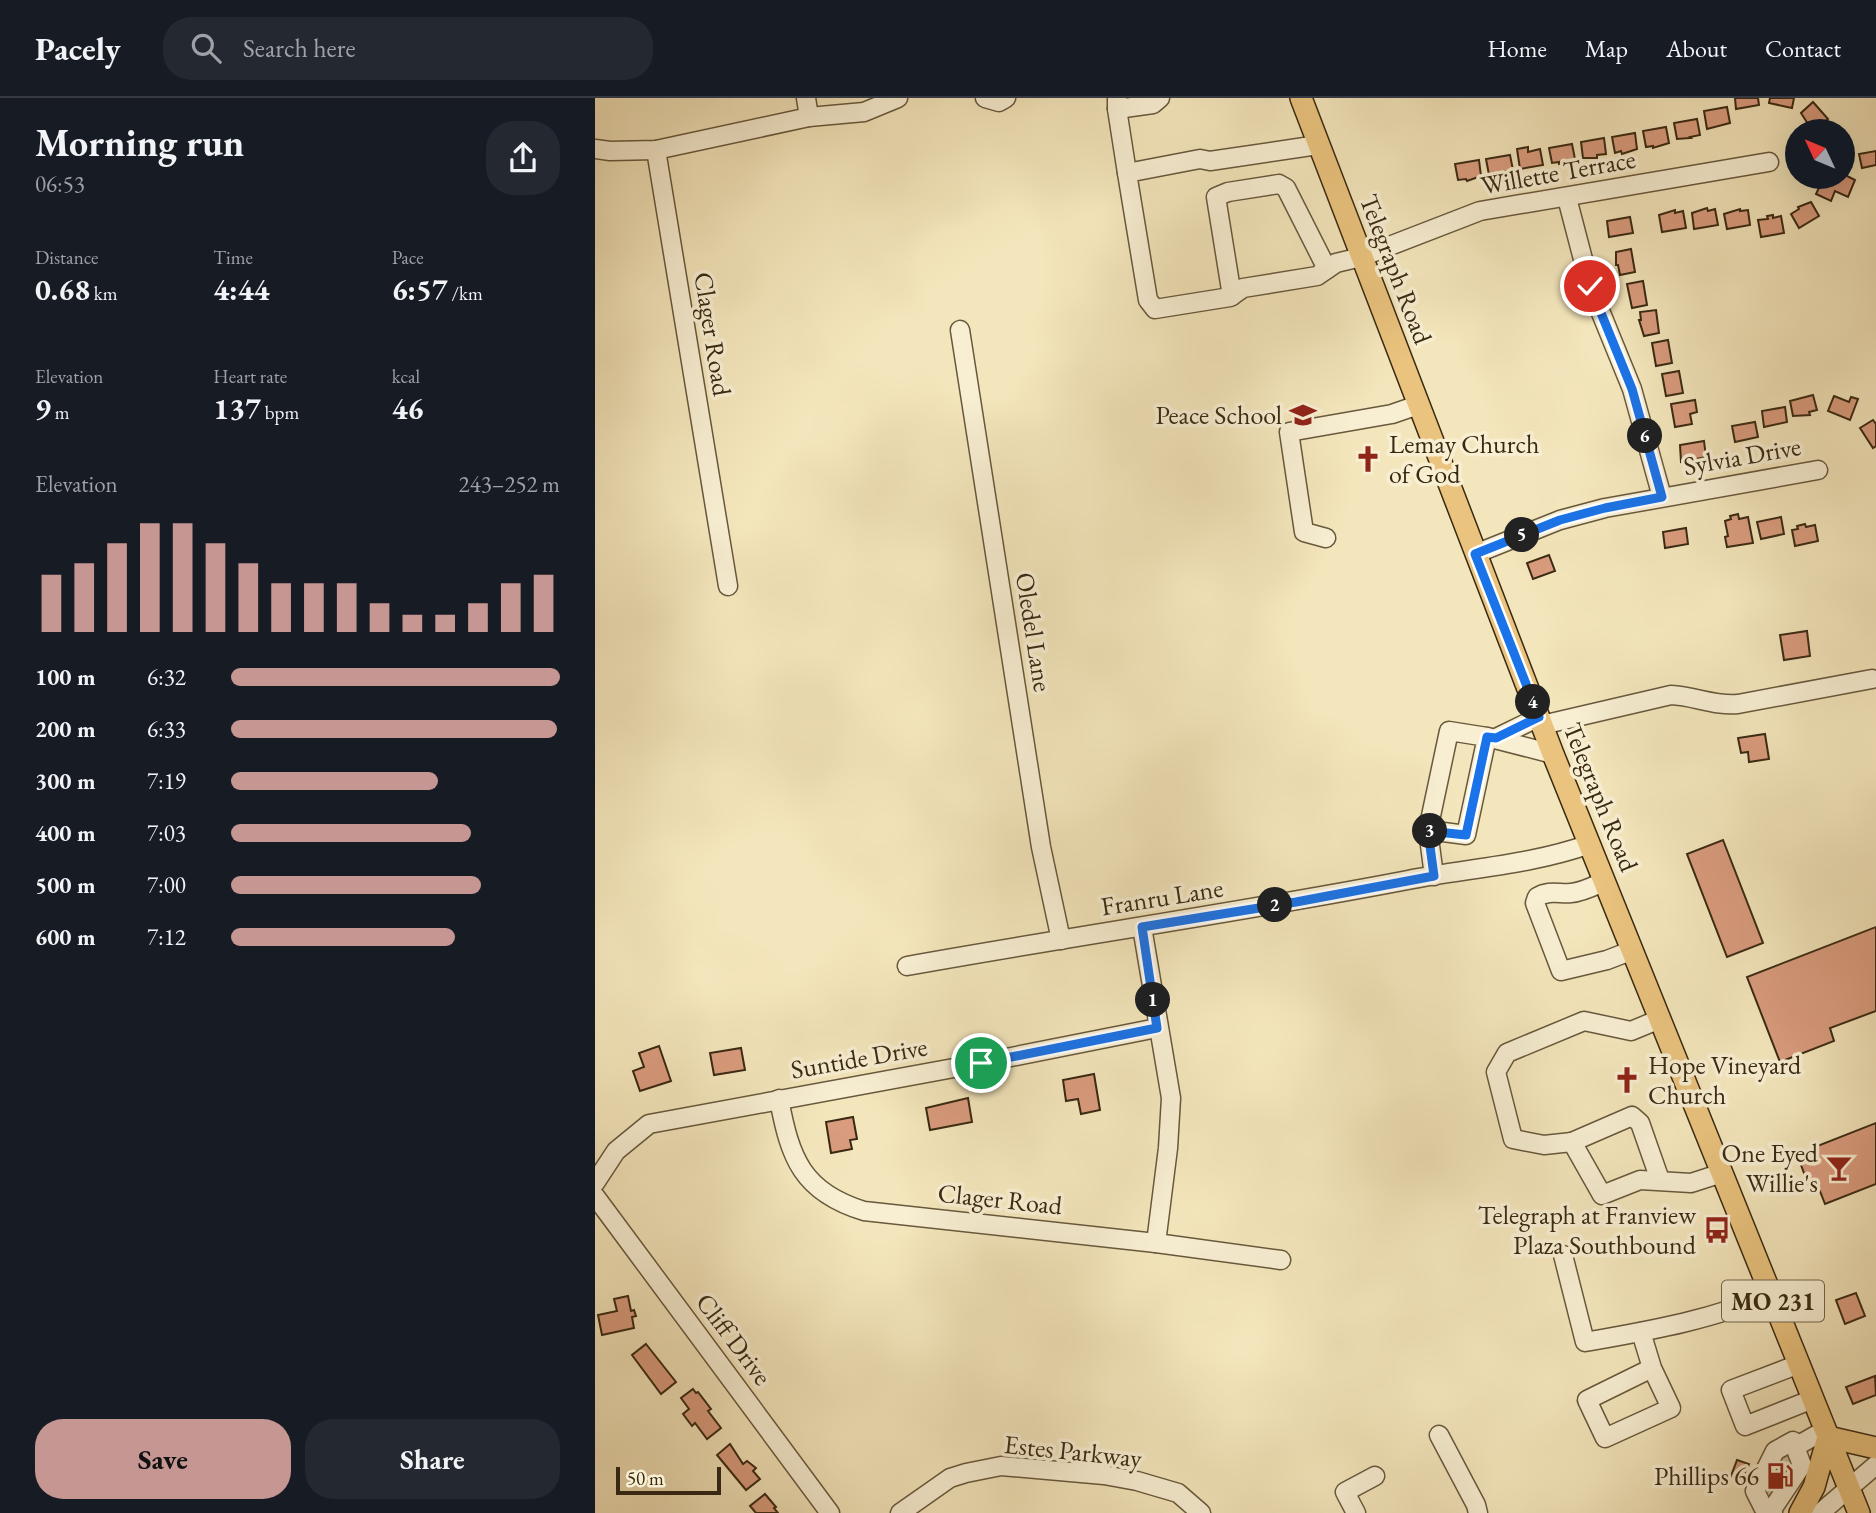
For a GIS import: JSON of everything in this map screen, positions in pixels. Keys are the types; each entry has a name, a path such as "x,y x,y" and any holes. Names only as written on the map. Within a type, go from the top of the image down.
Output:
{"main road":[{"name":"Telegraph Road","path":"1301,98 1553,754 1859,1513"},
{"path":"1800,1513 1814,1487 1827,1433 1876,1448"}],"street":[{"path":"806,98 809,117"},
{"path":"595,149 656,150 809,117 863,112 898,98"},
{"path":"985,98 999,102 1006,98"},
{"path":"1160,98 1153,104 1117,103 1127,173 1200,159 1210,161 1318,145"},
{"name":"Clager Road","path":"656,150 728,586"},
{"name":"Willette Terrace","path":"1127,173 1148,300 1155,309 1232,296 1243,288 1317,276 1336,263 1361,257 1480,211 1769,162"},
{"path":"1232,296 1216,197 1228,192 1279,184 1286,188 1327,269"},
{"path":"1567,198 1590,286 1632,389 1662,497"},
{"name":"Oledel Lane","path":"960,330 1041,847 1061,940"},
{"path":"1326,538 1304,532 1289,432 1392,414 1418,405"},
{"name":"Sylvia Drive","path":"1475,554 1560,520 1605,508 1818,470"},
{"path":"1491,738 1540,721 1671,695 1684,695 1719,706 1871,679"},
{"path":"1434,876 1428,831 1449,731 1491,738 1553,754"},
{"path":"1428,831 1466,835 1491,738"},
{"name":"Franru Lane","path":"907,966 1524,863 1590,844"},
{"path":"1605,881 1588,889 1554,892 1537,897 1535,903 1560,971 1607,960 1633,950"},
{"path":"1142,927 1171,1098 1168,1148 1156,1243"},
{"path":"1660,1019 1630,1031 1584,1021 1507,1053 1496,1072 1513,1139 1544,1145 1571,1142 1632,1116 1640,1123 1660,1180"},
{"name":"Suntide Drive","path":"595,1183 617,1151 649,1124 1157,1028"},
{"name":"Clager Road","path":"779,1099 786,1139 801,1171 838,1203 864,1211 1156,1243 1281,1260"},
{"path":"1571,1142 1602,1195 1640,1180 1691,1183 1722,1173"},
{"name":"Cliff Drive","path":"595,1196 830,1513"},
{"path":"1563,1255 1585,1342 1641,1332 1743,1307 1771,1294"},
{"path":"1641,1332 1652,1368 1671,1408 1605,1438 1587,1400 1652,1368"},
{"path":"1799,1364 1731,1390 1745,1426 1812,1399"},
{"path":"1795,1447 1827,1433"},
{"path":"1439,1435 1478,1513"},
{"path":"1793,1441 1802,1465 1777,1483 1793,1441"},
{"path":"1820,1513 1876,1465"},
{"name":"Estes Parkway","path":"901,1513 950,1478 1001,1466 1104,1475 1137,1481 1178,1493 1201,1513"},
{"path":"1356,1513 1345,1492 1375,1476"}],"building":[{"path":"1735,98 1758,98 1759,105 1736,109"},
{"path":"1770,98 1794,98 1792,108 1769,103"},
{"path":"1813,102 1828,119 1805,119 1801,113"},
{"path":"1727,107 1730,123 1707,129 1704,111"},
{"path":"1697,119 1700,135 1677,139 1674,123"},
{"path":"1666,127 1669,143 1653,148 1646,147 1643,131"},
{"path":"1635,133 1637,149 1622,154 1621,151 1615,153 1612,137"},
{"path":"1604,138 1606,154 1597,155 1597,158 1583,158 1581,142"},
{"path":"1572,144 1575,159 1559,164 1552,163 1549,148"},
{"path":"1528,147 1528,152 1540,149 1543,165 1520,169 1517,149"},
{"path":"1876,151 1876,165 1862,168 1859,154"},
{"path":"1510,155 1513,170 1489,175 1486,159"},
{"path":"1479,160 1481,176 1467,181 1458,180 1455,164"},
{"path":"1818,189 1851,189 1848,197 1835,191 1831,201 1816,194"},
{"path":"1811,202 1819,216 1799,228 1791,214 1799,209 1798,207"},
{"path":"1707,208 1708,211 1715,209 1718,225 1694,229 1692,213"},
{"path":"1740,209 1748,210 1750,225 1727,229 1724,214"},
{"path":"1675,210 1675,213 1683,211 1686,228 1662,232 1659,215"},
{"path":"1773,215 1773,218 1781,216 1784,233 1761,237 1758,220 1768,219 1767,216"},
{"path":"1630,217 1633,233 1609,237 1607,221"},
{"path":"1631,249 1635,272 1620,275 1616,265 1616,252"},
{"path":"1643,281 1647,305 1632,308 1627,284"},
{"path":"1656,310 1659,333 1644,336 1639,320 1640,312"},
{"path":"1668,340 1672,363 1656,366 1652,343"},
{"path":"1679,371 1683,393 1666,396 1662,374"},
{"path":"1813,395 1817,410 1809,412 1810,415 1793,416 1790,401"},
{"path":"1834,396 1849,402 1851,397 1858,399 1850,420 1828,411"},
{"path":"1695,400 1697,412 1690,414 1692,424 1675,427 1671,404"},
{"path":"1785,407 1787,422 1764,427 1762,411"},
{"path":"1873,420 1876,424 1876,446 1873,448 1860,428"},
{"path":"1755,422 1758,437 1735,442 1732,426"},
{"path":"1704,441 1706,457 1681,462 1680,445"},
{"path":"1738,514 1739,519 1748,517 1753,543 1727,547 1725,521"},
{"path":"1781,517 1784,534 1761,539 1757,522"},
{"path":"1805,524 1806,527 1815,525 1818,541 1795,546 1792,530"},
{"path":"1686,528 1688,544 1665,548 1663,532"},
{"path":"1549,555 1555,571 1533,579 1527,563"},
{"path":"1807,631 1810,656 1784,660 1780,635"},
{"path":"1765,734 1769,759 1749,762 1748,752 1741,753 1738,738"},
{"path":"1723,840 1763,943 1727,957 1687,854"},
{"path":"1876,927 1876,1011 1830,1028 1834,1041 1780,1062 1747,977"},
{"path":"659,1046 671,1081 640,1091 633,1071 644,1067 639,1053"},
{"path":"741,1048 745,1070 714,1075 710,1053"},
{"path":"1094,1074 1100,1110 1081,1114 1078,1099 1066,1101 1063,1080"},
{"path":"968,1098 972,1122 930,1130 926,1108"},
{"path":"853,1117 857,1139 850,1140 852,1149 831,1153 826,1122"},
{"name":"One Eyed Willie's","path":"1876,1123 1876,1184 1825,1204 1816,1181 1808,1184 1797,1154"},
{"path":"1856,1293 1865,1316 1845,1324 1836,1300"},
{"path":"628,1296 631,1311 634,1310 636,1316 632,1317 634,1328 602,1335 598,1315 617,1311 614,1299"},
{"path":"646,1344 676,1382 661,1394 632,1355"},
{"path":"1875,1376 1876,1395 1853,1404 1846,1387"},
{"path":"693,1389 711,1409 708,1411 721,1428 707,1439 695,1423 692,1426 683,1414 689,1409 681,1398"},
{"path":"730,1444 743,1464 747,1461 756,1468 753,1471 760,1479 746,1490 717,1455"},
{"path":"1737,1460 1749,1464 1743,1480 1731,1476"},
{"path":"765,1494 778,1513 756,1513 750,1506"}],"tunnel":[{"path":"1780,1460 1789,1476"},
{"path":"1770,1476 1778,1493"}],"place":[{"name":"Peace School","path":"1303,415"},
{"name":"Lemay Church of God","path":"1368,459"},
{"name":"Hope Vineyard Church","path":"1627,1080"},
{"name":"One Eyed Willie's","path":"1839,1168"},
{"name":"Telegraph at Franview Plaza Southbound","path":"1717,1230"},
{"name":"Phillips 66","path":"1780,1476"}],"route":[{"path":"981,1063 1157,1028 1142,927 1434,876 1428,831 1466,835 1487,737 1496,738 1539,717 1475,554 1560,520 1662,497 1632,389 1590,286"}]}
